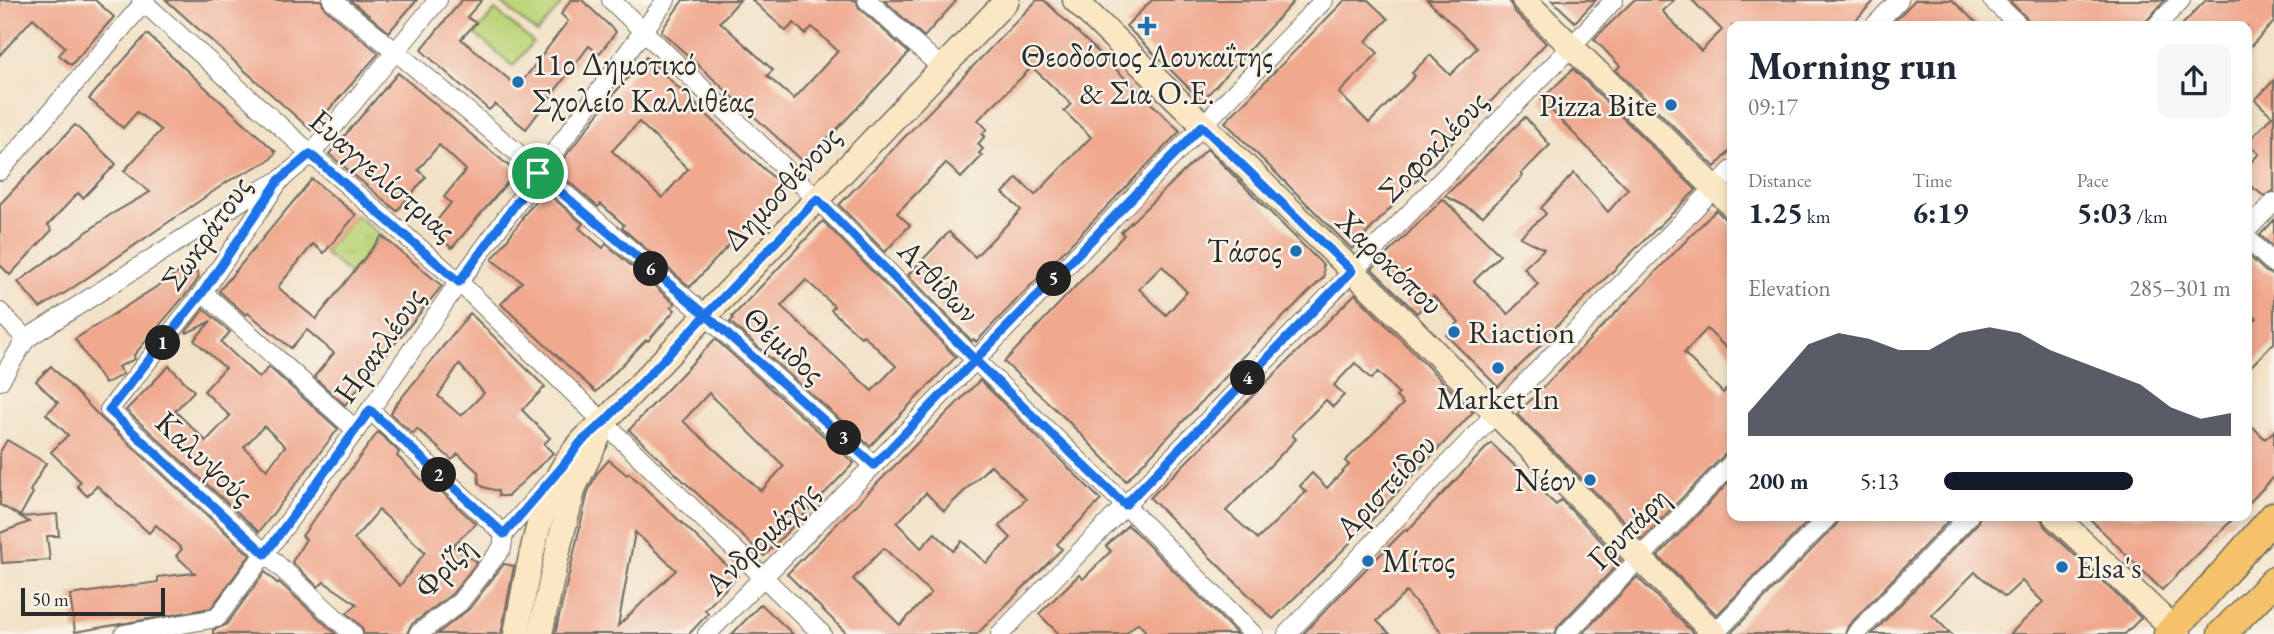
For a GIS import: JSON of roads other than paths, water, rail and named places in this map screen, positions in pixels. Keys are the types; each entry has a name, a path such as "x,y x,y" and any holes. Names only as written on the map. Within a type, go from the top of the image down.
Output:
{"main road":[{"path":"2173,632 2274,516"},
{"path":"2222,634 2274,581"}],"street":[{"name":"Θέμιδος","path":"332,0 396,51 706,315 874,465"},
{"name":"Σωκράτους","path":"109,410 203,292 279,180 310,154 438,0"},
{"name":"Ατθίδων","path":"611,0 817,199 975,360 1253,634"},
{"name":"Ηρακλέους","path":"124,634 193,629 217,618 666,0"},
{"path":"867,0 942,68"},
{"name":"Δημοσθένους","path":"516,634 535,543 548,497 562,467 580,443 604,422 1007,0"},
{"name":"Χαροκόπου","path":"1075,0 1352,271 1715,634"},
{"name":"Ανδρομάχης","path":"707,634 1324,0"},
{"path":"1524,0 1724,196"},
{"name":"Σοφοκλέους","path":"1000,634 1614,0"},
{"path":"1879,21 1899,0"},
{"path":"1992,0 2015,21"},
{"path":"2161,21 2181,0"},
{"path":"0,171 144,1"},
{"name":"Ευαγγελίστριας","path":"144,1 310,154 459,282 822,634"},
{"path":"0,380 26,339 246,198 279,180"},
{"name":"Αριστείδου","path":"1287,634 1495,414 1724,196"},
{"path":"2252,225 2274,202"},
{"path":"2252,244 2274,264"},
{"path":"203,292 356,430"},
{"path":"0,312 26,339"},
{"name":"Καλυψούς","path":"109,410 353,634"},
{"path":"370,410 504,534"},
{"path":"540,634 574,487 604,422"},
{"name":"Φρίζη","path":"418,634 460,602 502,548 504,534 562,467"},
{"name":"Γρυπάρη","path":"1566,634 1727,468"},
{"path":"1715,634 1824,521"},
{"path":"1856,634 1964,521"},
{"path":"2060,521 2173,632"}],"place":[{"name":"Θεοδόσιος Λουκαΐτης & Σια Ο.Ε.","path":"1147,26"},
{"name":"11ο Δημοτικό Σχολείο Καλλιθέας","path":"518,82"},
{"name":"Pizza Bite","path":"1671,105"},
{"name":"Τάσος","path":"1296,251"},
{"name":"Riaction","path":"1454,332"},
{"name":"Market In","path":"1498,368"},
{"name":"Νέον","path":"1590,480"},
{"name":"Μίτος","path":"1368,561"},
{"name":"Elsa's","path":"2062,567"}]}
